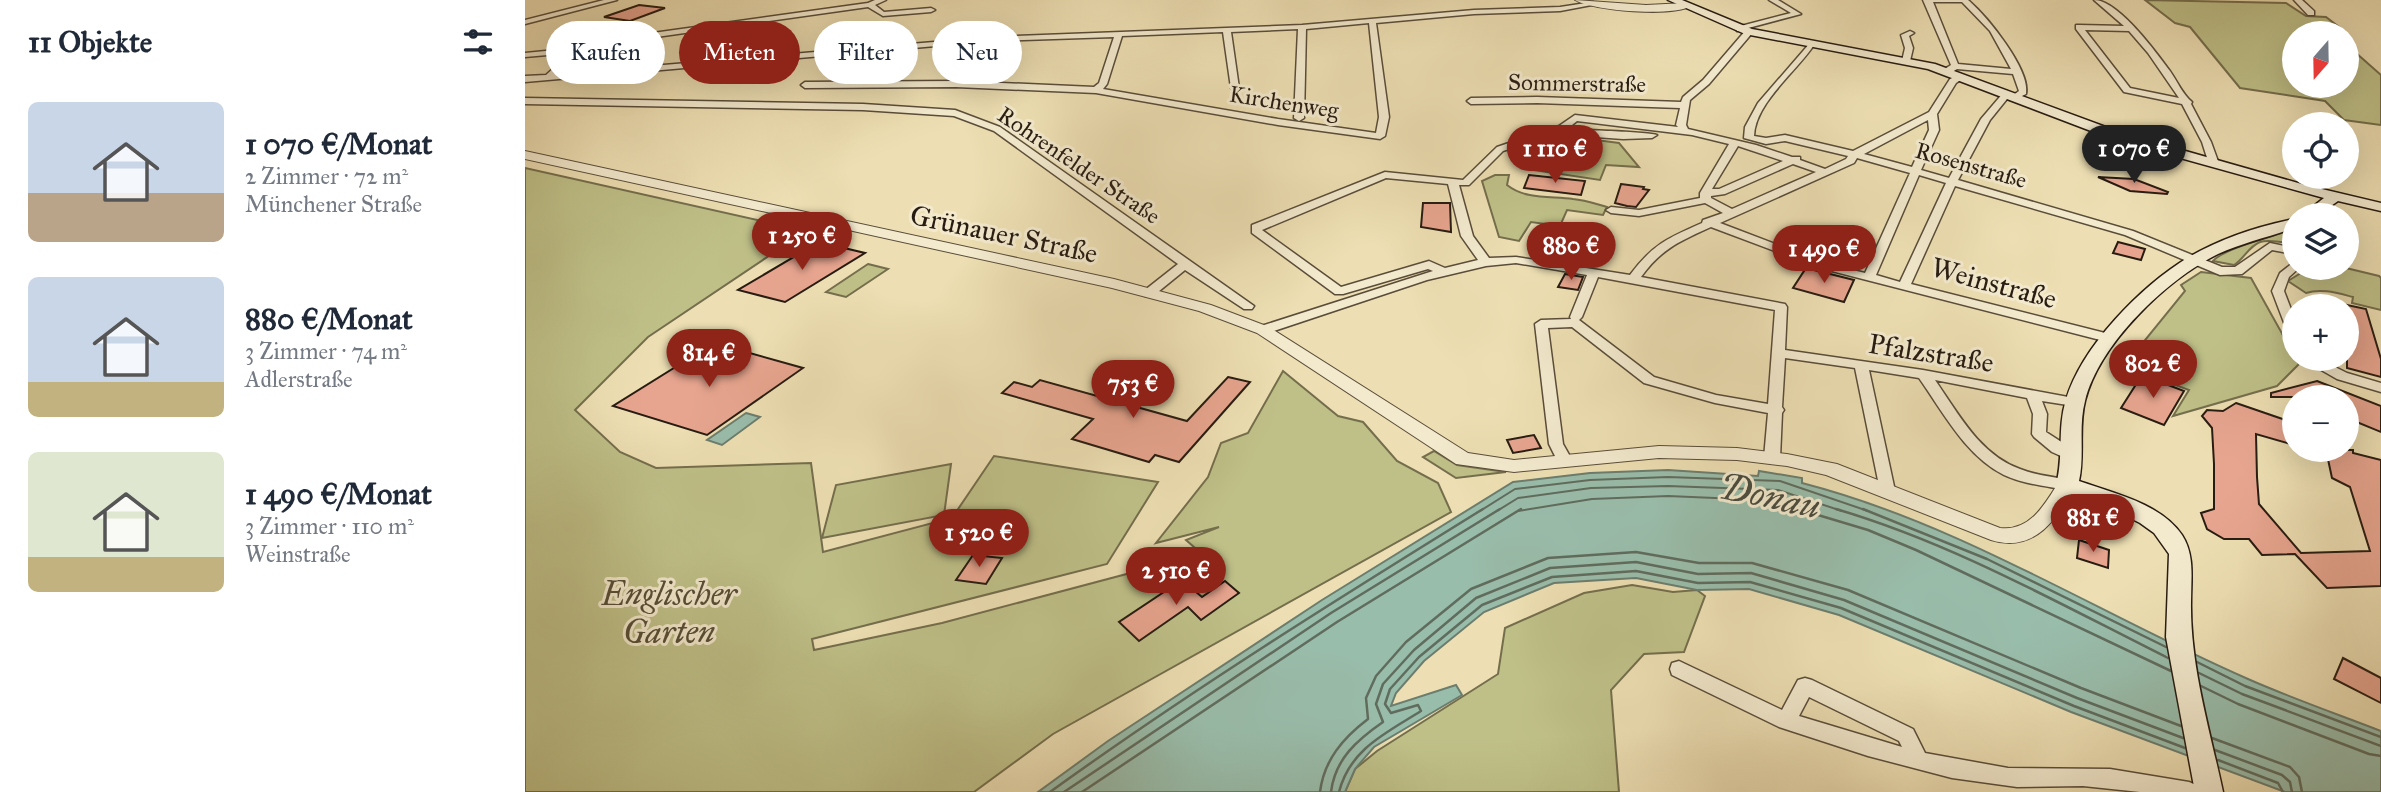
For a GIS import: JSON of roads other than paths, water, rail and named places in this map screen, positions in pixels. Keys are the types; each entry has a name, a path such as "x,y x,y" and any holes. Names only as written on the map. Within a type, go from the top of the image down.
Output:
{"main road":[{"path":"1674,0 1691,3 1744,30 1954,71 2117,136 2334,197 2381,206"},
{"path":"2326,203 2334,197"},
{"path":"2209,792 2178,638 2180,554 2172,536 2158,523 2067,485 2073,469 2074,402 2087,372 2108,338 2166,281 2213,251 2282,227"}],"street":[{"path":"525,22 613,0"},
{"path":"665,35 869,5 882,0"},
{"path":"1579,0 1594,4"},
{"path":"1685,131 1681,125 1686,99 1706,82 1744,30 1797,14 1773,0"},
{"path":"1633,280 1647,260 1666,243 1707,222 1733,214 1850,161 1854,155 1932,114 1953,81 1954,71 1928,0 1964,0 1986,18 2017,72 2023,92 2012,95 1986,120 1952,181 1905,285"},
{"path":"2098,0 2130,29 2188,102 2214,164"},
{"path":"2298,0 2311,13"},
{"path":"665,67 993,39 1302,27 1471,9 1560,9 1594,4 1656,7 1691,3"},
{"path":"869,5 883,14 931,10"},
{"name":"Kirchenweg","path":"805,85 956,84 1096,90 1279,122 1380,136 1384,117 1372,20"},
{"path":"1299,118 1302,27"},
{"path":"2130,29 2080,27 2127,90 2188,102"},
{"path":"1227,30 1235,88"},
{"path":"1906,61 1909,48 1906,36 1910,33"},
{"path":"1096,90 1103,84 1119,34"},
{"path":"1706,197 1735,143 1749,138 1747,133 1760,106 1803,58 1810,45"},
{"path":"525,55 546,52"},
{"path":"1954,71 2017,72"},
{"path":"525,79 546,77"},
{"name":"Sommerstraße","path":"1471,101 1537,100 1683,105"},
{"name":"Rohrenfelder Straße","path":"525,101 872,107 955,113 997,129 1248,306"},
{"path":"1869,276 1934,131 1932,114"},
{"path":"1444,272 1429,265 1339,291 1256,231 1256,227 1385,175 1465,183 1500,149 1553,131 1576,118 1685,131 1794,160 1825,172"},
{"path":"1553,131 1640,136 1685,131"},
{"name":"Rosenstraße","path":"1749,138 1766,141 1785,138 1917,171 2129,233 2164,246 2193,262 2230,272 2238,271 2270,246 2282,248"},
{"path":"1612,210 1639,214 1706,197 1794,160 1819,146"},
{"name":"Grünauer Straße","path":"525,155 1149,293 1205,308 1263,330 1463,459 1514,466 1659,452 1772,458 1830,469 1998,535 2015,538 2028,534 2067,485"},
{"path":"1453,183 1466,238 1472,250 1486,262"},
{"path":"1706,197 1733,214"},
{"name":"Weinstraße","path":"1707,222 1824,266 2108,338"},
{"path":"1263,330 1444,272 1486,262 1516,260 1781,307 1777,410 1772,458"},
{"path":"1149,293 1185,264"},
{"path":"1576,320 1594,273"},
{"path":"2282,280 2277,291 2282,303"},
{"path":"1564,460 1556,444 1541,324 1576,320 1611,353 1649,380 1715,399 1777,410"},
{"name":"Pfalzstraße","path":"1779,353 1923,374 2074,402"},
{"path":"1862,367 1887,491"},
{"path":"2332,371 2381,388"},
{"path":"1923,374 1974,442 1993,462 2012,473 2067,485"},
{"path":"2033,394 2040,414 2039,434 2072,456"},
{"path":"1679,669 1786,721 1855,744 1918,760 2009,778 2083,777 2151,783 2189,792"},
{"path":"1786,721 1805,686 1906,735 1918,760"}],"water":[{"path":"746,413 760,417 722,445 707,440"},
{"name":"Donau","path":"1668,470 1758,476 1759,471 1802,478 1802,483 1861,501 1974,546 2248,679 2381,731 2381,792 2285,792 2071,712 1839,615 1749,589 1697,590 1636,578 1554,583 1484,612 1424,661 1396,693 1391,706 1456,685 1462,695 1374,747 1355,769 1345,792 1038,792 1108,741 1322,600 1513,482 1590,473"}],"park label":[{"name":"Englischer Garten","path":"669,613"}]}
